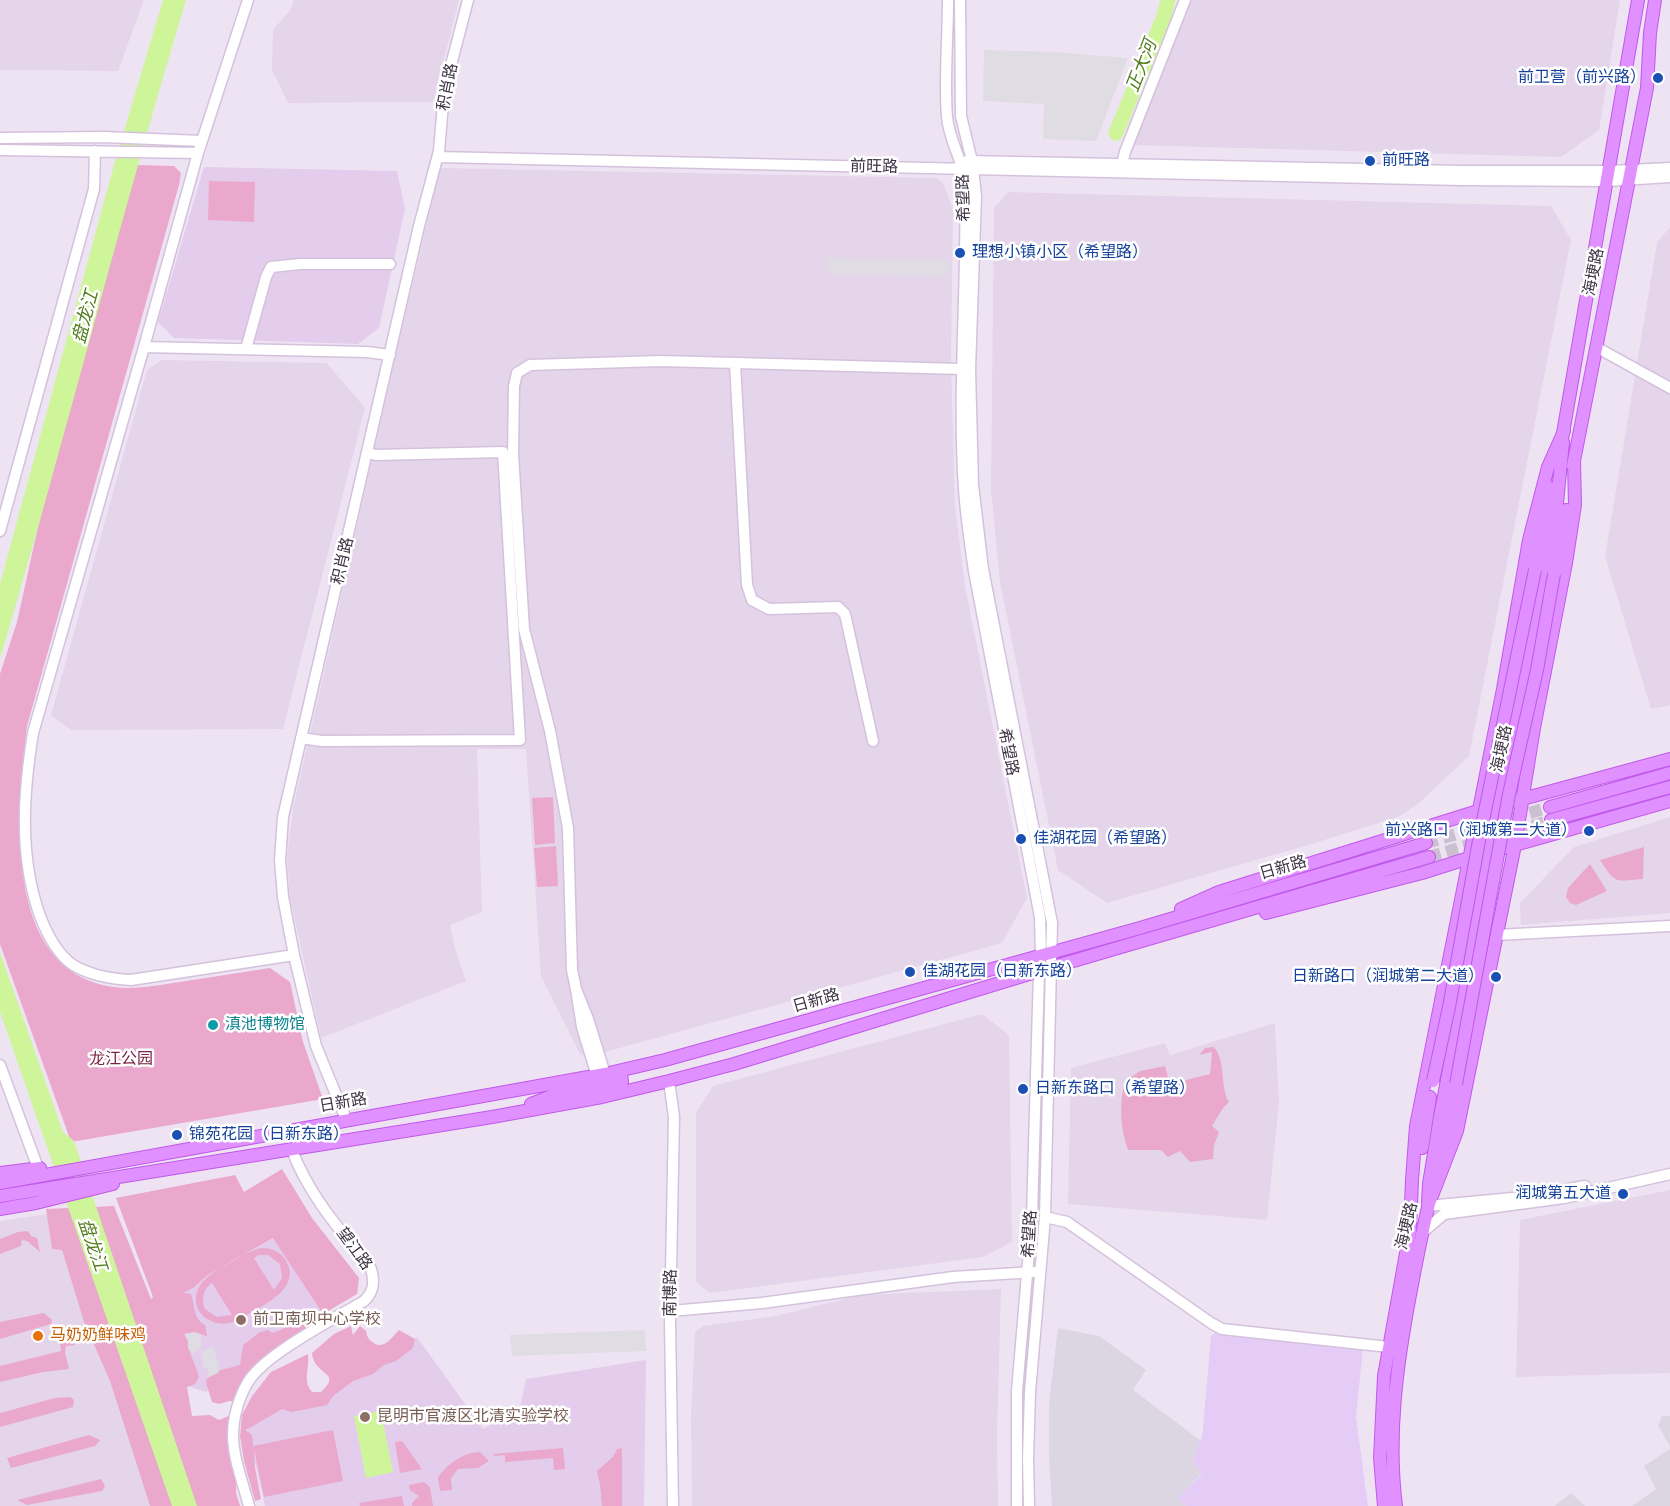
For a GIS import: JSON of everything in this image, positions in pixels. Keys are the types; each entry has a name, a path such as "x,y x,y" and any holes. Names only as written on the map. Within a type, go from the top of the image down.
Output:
{"main road":[{"name":"海埂路","path":"1412,1217 1433,1081 1480,835 1535,570 1545,510 1564,431 1638,0"},
{"name":"海埂路","path":"1384,1506 1380,1458 1381,1418 1389,1347 1417,1232 1428,1206 1441,1158 1456,1084 1509,794 1537,670 1574,460 1647,88 1650,33 1655,0"},
{"path":"1515,845 1499,830 1496,818 1497,806 1557,503 1564,431"},
{"path":"1417,1232 1412,1217 1416,1126 1503,689 1528,540 1548,467 1564,431"},
{"path":"1428,1206 1457,1131 1515,845 1534,728 1568,551 1575,505 1574,460"},
{"path":"1140,928 1219,892 1478,811 1670,759"},
{"path":"1670,773 1550,814 1670,787"},
{"name":"日新路","path":"1156,937 1269,912 1422,873 1670,801"},
{"path":"1428,1206 1429,1184 1440,1117 1490,852 1490,828 1478,811"},
{"name":"日新路","path":"0,1196 22,1186 94,1174 204,1146 605,1074 665,1060 1140,928 1426,843"},
{"name":"日新路","path":"0,1175 43,1183 94,1174 184,1168 501,1116 602,1097 734,1064 1038,971 1429,857"},
{"path":"501,1116 559,1093 622,1081 621,1075 605,1074"},
{"name":"日新路","path":"0,1175 22,1186"},
{"name":"日新路","path":"0,1209 43,1183"},
{"name":"海埂路","path":"1396,1506 1392,1444 1394,1396 1417,1232"}],"street":[{"path":"248,0 198,153 33,734 26,776 24,818 26,858 32,894 45,931 57,949 72,964 91,973 114,979 150,978 294,955"},
{"name":"积肖路","path":"346,1119 316,1046 294,955 283,897 280,860 283,817 419,225 438,154 444,92 468,0"},
{"name":"希望路","path":"948,0 947,117 952,141 968,165 962,369 966,517 974,571 1040,917 1052,967 1045,1217 1030,1392 1029,1506"},
{"name":"希望路","path":"960,0 961,116 975,196 970,369 975,514 983,568 1052,922 1047,953 1038,971 1032,1216 1017,1391 1017,1506"},
{"path":"1122,164 1185,0"},
{"path":"0,138 176,138 202,141"},
{"path":"0,150 198,153"},
{"path":"0,531 94,189 98,151"},
{"name":"前旺路","path":"438,154 968,165 1449,180 1630,175 1670,177"},
{"name":"前旺路","path":"968,165 1122,164 1609,176"},
{"name":"前旺路","path":"1630,175 1670,168"},
{"path":"246,349 266,277 271,267 300,264 390,264"},
{"path":"144,347 367,352 390,355"},
{"path":"1596,347 1670,388"},
{"path":"605,1074 588,1018 576,989 572,970 568,828 550,731 524,629 513,454 514,378 521,369 530,365 661,361 962,369"},
{"path":"735,363 747,585 752,600 769,609 838,607 845,614 873,741"},
{"path":"301,738 322,741 520,740 503,452 368,453"},
{"path":"1496,935 1670,926"},
{"path":"0,1065 43,1183"},
{"name":"南博路","path":"669,1081 674,1117 671,1311 673,1506"},
{"name":"望江路","path":"249,1506 234,1450 233,1436 234,1420 248,1381 261,1367 313,1330 364,1301 374,1286 371,1269 315,1197 300,1173 291,1150"},
{"path":"1428,1206 1488,1202 1542,1194 1670,1167"},
{"path":"1417,1232 1444,1214 1564,1198 1670,1174"},
{"path":"1045,1217 1067,1222 1222,1329 1389,1347"},
{"path":"671,1311 762,1303 953,1277 1041,1272"}],"shaded area":[{"path":"0,0 144,0 118,71 0,70"},
{"path":"294,0 459,0 433,102 288,103 272,70 273,30 290,10"},
{"path":"1192,0 1620,0 1599,130 1561,157 1133,145"},
{"path":"984,50 1054,52 1128,58 1096,141 1043,139 1044,104 983,101"},
{"path":"204,167 397,171 405,209 379,328 358,344 174,338 158,322"},
{"path":"440,168 936,178 943,183 953,210 951,361 955,506 965,586 1027,898 1002,943 587,1057 580,1054 541,976 526,749 477,749 482,912 450,925 466,981 321,1038 290,898 287,856 293,809"},
{"path":"1008,192 1551,206 1571,240 1469,756 1419,803 1400,816 1107,903 1058,870 1000,582 991,490 994,208"},
{"path":"1670,227 1670,705 1651,709 1605,556 1657,243"},
{"path":"829,258 948,260 948,276 829,274"},
{"path":"161,360 327,363 365,408 283,729 71,730 51,715 147,370"},
{"path":"1670,817 1670,913 1521,925 1520,903 1574,847"},
{"path":"982,1014 1009,1035 1012,1242 983,1257 710,1293 696,1282 696,1113 713,1086"},
{"path":"1275,1023 1279,1103 1267,1220 1068,1204 1071,1068 1165,1043 1170,1055"},
{"path":"1670,1190 1670,1373 1516,1377 1520,1220"},
{"path":"47,1214 52,1249 62,1250 84,1322 110,1381 150,1506 0,1506 0,1221"},
{"name":"前卫南坝中心学校","path":"274,1238 323,1314 314,1326 206,1392 190,1387 157,1306 193,1288 208,1275"},
{"path":"1001,1289 997,1436 998,1506 692,1506 691,1417 695,1332 703,1326 776,1316 861,1295"},
{"path":"1058,1328 1099,1336 1146,1370 1133,1390 1200,1440 1192,1462 1202,1473 1177,1499 1186,1506 1052,1506 1049,1403"},
{"path":"645,1330 646,1351 512,1356 510,1335"},
{"path":"194,1332 201,1334 201,1347 193,1354 188,1348 188,1341 184,1334"},
{"path":"1216,1332 1363,1348 1356,1417 1368,1506 1186,1506 1177,1499 1202,1474 1192,1462 1202,1439 1211,1336"},
{"name":"昆明市官渡区北清实验学校","path":"417,1337 483,1429 520,1408 526,1379 646,1360 644,1506 265,1506 246,1422 267,1412 302,1405"},
{"path":"213,1346 219,1367 218,1373 207,1378 209,1371 204,1367 201,1352"},
{"path":"1662,1416 1670,1416 1670,1446 1658,1426"},
{"path":"1670,1449 1670,1506 1632,1506 1656,1489 1644,1466"},
{"path":"1571,1493 1585,1506 1555,1506 1556,1505"}],"green space":[{"name":"龙江公园","path":"136,165 174,166 181,173 27,726 20,799 20,840 24,881 33,919 50,951 76,975 113,987 130,988 270,968 290,982 303,1042 323,1099 71,1142 0,944 0,674 17,622 38,527"},
{"path":"209,181 255,182 254,222 208,220"},
{"path":"553,797 555,843 535,845 532,798"},
{"path":"556,846 558,886 537,887 534,848"},
{"path":"1644,847 1643,879 1617,880 1600,860"},
{"path":"1590,864 1607,891 1576,905 1570,903 1566,897 1568,888"},
{"path":"1214,1047 1220,1060 1224,1089 1229,1102 1212,1126 1219,1132 1214,1145 1213,1159 1190,1162 1180,1151 1168,1157 1161,1150 1128,1150 1121,1116 1125,1081 1140,1071 1165,1066 1170,1084 1210,1074 1212,1052 1199,1055 1205,1048"},
{"path":"282,1169 312,1218 359,1278 357,1294 323,1314 273,1238 208,1275 183,1293 191,1294 196,1315 205,1325 207,1335 201,1334 188,1341 199,1377 195,1384 187,1387 192,1416 210,1415 219,1420 229,1416 235,1433 236,1493 240,1506 150,1506 110,1381 84,1322 62,1250 52,1249 46,1209 114,1206 151,1299 153,1297 116,1198 235,1175 244,1192"},
{"path":"28,1231 31,1236 37,1238 40,1252 27,1241 22,1240 21,1246 0,1254 0,1239"},
{"path":"268,1249 283,1256 290,1270 289,1280 284,1288 267,1303 238,1320 221,1324 205,1318 197,1305 196,1296 199,1287 209,1276 227,1264 255,1250","holes":["258,1255 268,1255 280,1264 282,1278 274,1290 254,1258","212,1283 232,1315 217,1317 205,1309 204,1294"]},
{"path":"44,1313 52,1320 51,1324 0,1339 0,1322"},
{"path":"305,1320 306,1332 268,1356 242,1402 229,1401 219,1404 212,1402 206,1383 207,1378 221,1370 240,1365 243,1345 260,1332 268,1330 272,1333"},
{"path":"351,1326 353,1335 360,1326 378,1345 388,1342 399,1330 415,1339 413,1348 373,1374 353,1381 333,1396 327,1405 292,1412 282,1409 246,1430 252,1435 253,1446 333,1430 343,1481 264,1497 254,1449 261,1499 255,1501 240,1436 242,1415 252,1396 271,1372 308,1354 307,1383 312,1392 321,1392 329,1379 315,1363 312,1353 334,1334"},
{"path":"68,1336 75,1345 66,1346 69,1369 43,1372 0,1382 0,1366 61,1351 60,1342"},
{"path":"70,1397 74,1400 73,1407 0,1427 0,1413 55,1398"},
{"path":"89,1435 100,1440 95,1446 11,1468 7,1458"},
{"path":"402,1441 422,1469 400,1473 395,1442"},
{"path":"563,1448 565,1469 554,1470 553,1458 505,1462 505,1455 494,1456 494,1454"},
{"path":"622,1448 622,1506 602,1506 597,1471 613,1457 617,1449"},
{"path":"480,1452 489,1461 478,1468 458,1469 451,1478 452,1490 440,1491 438,1477 447,1467 462,1457"},
{"path":"101,1479 105,1486 102,1491 27,1505 17,1500"},
{"path":"424,1482 430,1487 433,1506 412,1506 419,1496 410,1490 409,1485"},
{"path":"402,1496 404,1506 360,1506 359,1503"}],"water":[{"name":"盘龙江","path":"163,0 186,0 0,659 0,584 114,165"},
{"name":"盘龙江","path":"0,952 63,1132 75,1144 197,1506 172,1506 0,1012"},
{"path":"381,1411 393,1472 366,1478 354,1416"}],"waterway":[{"name":"正大河","path":"1116,133 1164,16 1168,0"}],"tunnel":[{"path":"1426,843 1550,807"},
{"path":"1429,857 1551,820"}],"place":[{"name":"前卫营（前兴路）","path":"1658,78"},
{"name":"前旺路","path":"1370,161"},
{"name":"理想小镇小区（希望路）","path":"960,253"},
{"name":"前兴路口（润城第二大道）","path":"1589,831"},
{"name":"佳湖花园（希望路）","path":"1021,839"},
{"name":"佳湖花园（日新东路）","path":"910,972"},
{"name":"日新路口（润城第二大道）","path":"1496,977"},
{"name":"滇池博物馆","path":"213,1025"},
{"name":"日新东路口（希望路）","path":"1023,1089"},
{"name":"锦苑花园（日新东路）","path":"177,1135"},
{"name":"润城第五大道","path":"1623,1194"},
{"name":"前卫南坝中心学校","path":"241,1320"},
{"name":"马奶奶鲜味鸡","path":"38,1336"},
{"name":"昆明市官渡区北清实验学校","path":"365,1417"}]}
